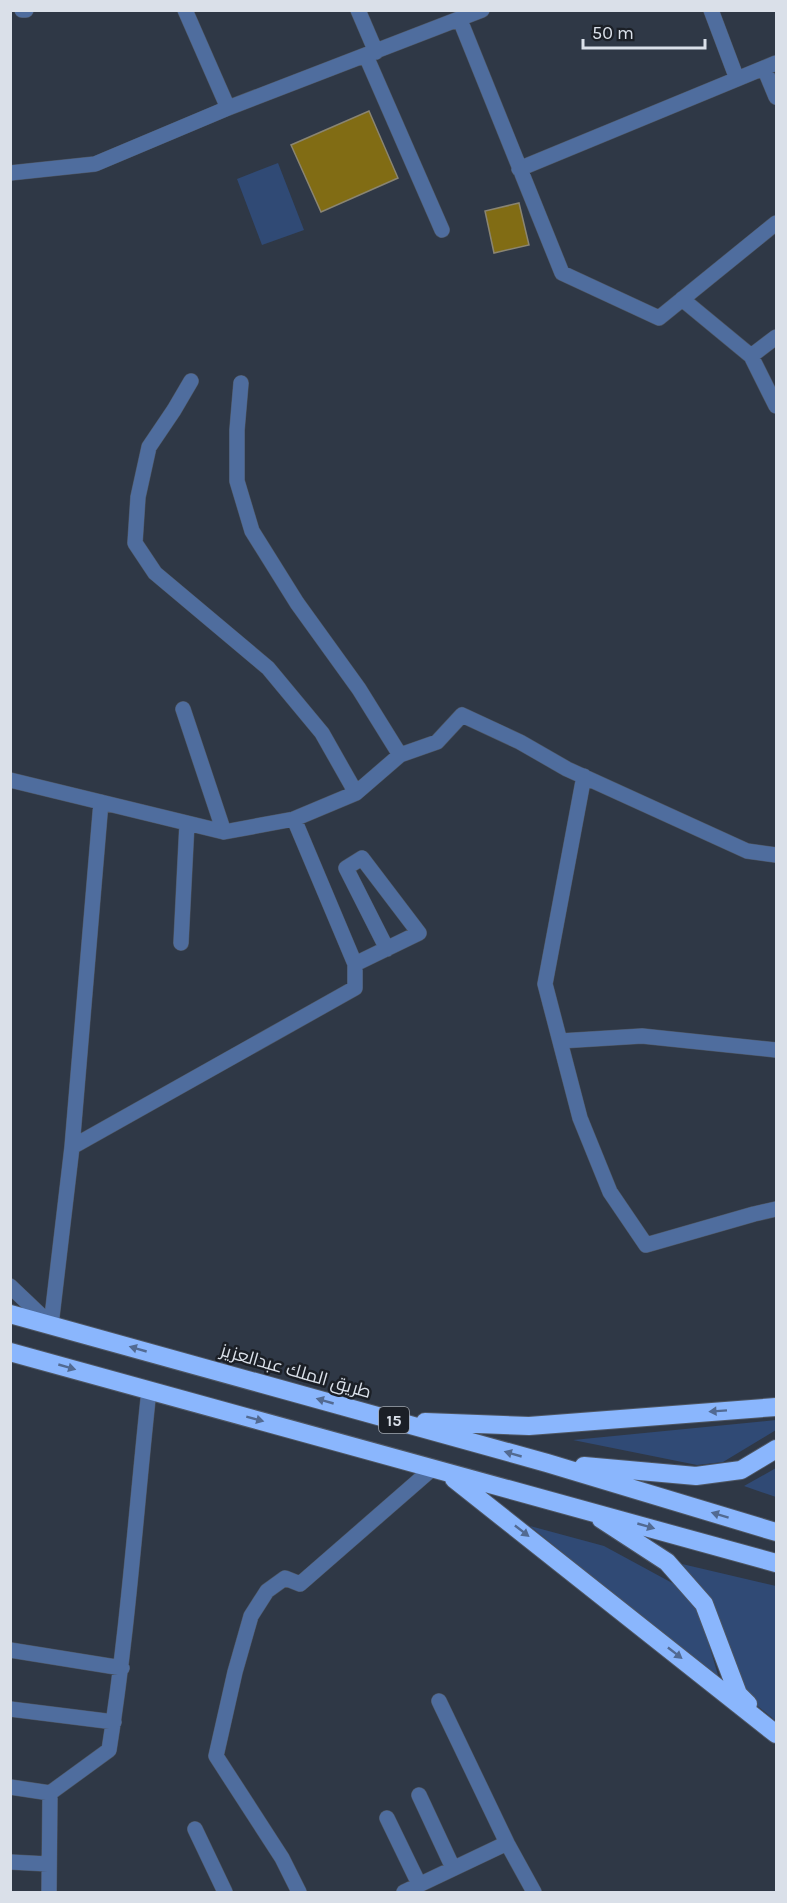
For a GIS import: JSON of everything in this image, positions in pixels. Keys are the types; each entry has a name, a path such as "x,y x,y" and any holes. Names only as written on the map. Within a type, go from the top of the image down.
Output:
{"highway":[{"name":"طريق الملك عبدالعزيز","path":"10,1314 547,1463 777,1532"},
{"name":"15","path":"10,1352 584,1508 777,1563"},
{"path":"396,1421 529,1426 777,1407"},
{"path":"547,1463 696,1476 741,1470 777,1449"},
{"path":"438,1469 482,1500 777,1733"},
{"path":"584,1508 667,1562 704,1604 738,1694 777,1733"}],"street":[{"path":"185,10 228,108"},
{"path":"358,10 371,54 442,230"},
{"path":"10,173 95,164 228,108 482,10"},
{"path":"711,10 737,79"},
{"path":"460,20 562,273 659,318 777,223"},
{"path":"519,169 770,66 777,97"},
{"path":"682,299 751,356 775,399"},
{"path":"751,356 777,337"},
{"path":"191,381 149,447 138,497 135,543 155,573 268,668 322,733 356,793"},
{"path":"241,383 237,430 237,481 252,531 297,603 359,689 400,755"},
{"path":"183,709 224,832"},
{"path":"10,780 224,832 294,819 356,793 400,755 437,742 462,715 584,776 747,851 777,855"},
{"path":"584,776 544,984 580,1118 610,1192 646,1245 777,1209"},
{"path":"51,1325 72,1146 101,802"},
{"path":"72,1146 356,988 355,964 294,819"},
{"path":"181,943 187,823"},
{"path":"355,964 387,949 419,933 362,858 346,868 387,949"},
{"path":"560,1041 642,1036 777,1050"},
{"path":"10,1286 51,1325"},
{"path":"10,1787 50,1793 109,1750 122,1668 149,1390"},
{"path":"299,1893 282,1858 216,1756 235,1672 252,1616 267,1591 285,1578 300,1584 438,1469"},
{"path":"10,1650 122,1668"},
{"path":"439,1701 507,1843 534,1893"},
{"path":"10,1710 114,1722"},
{"path":"49,1893 50,1793"},
{"path":"419,1795 453,1868"},
{"path":"387,1818 419,1884"},
{"path":"195,1829 225,1893"},
{"path":"404,1893 507,1843"},
{"path":"10,1862 48,1864"}],"shaded area":[{"path":"278,163 304,230 262,245 237,179"},
{"path":"776,1420 776,1430 723,1462 697,1465 573,1440"},
{"path":"776,1468 776,1497 744,1486"},
{"path":"530,1526 604,1546 687,1591 698,1607 720,1682"},
{"path":"682,1564 776,1586 776,1721 749,1699 711,1601"}],"building":[{"path":"369,111 398,178 321,212 291,145"},
{"path":"519,203 529,245 494,253 485,211"}]}
